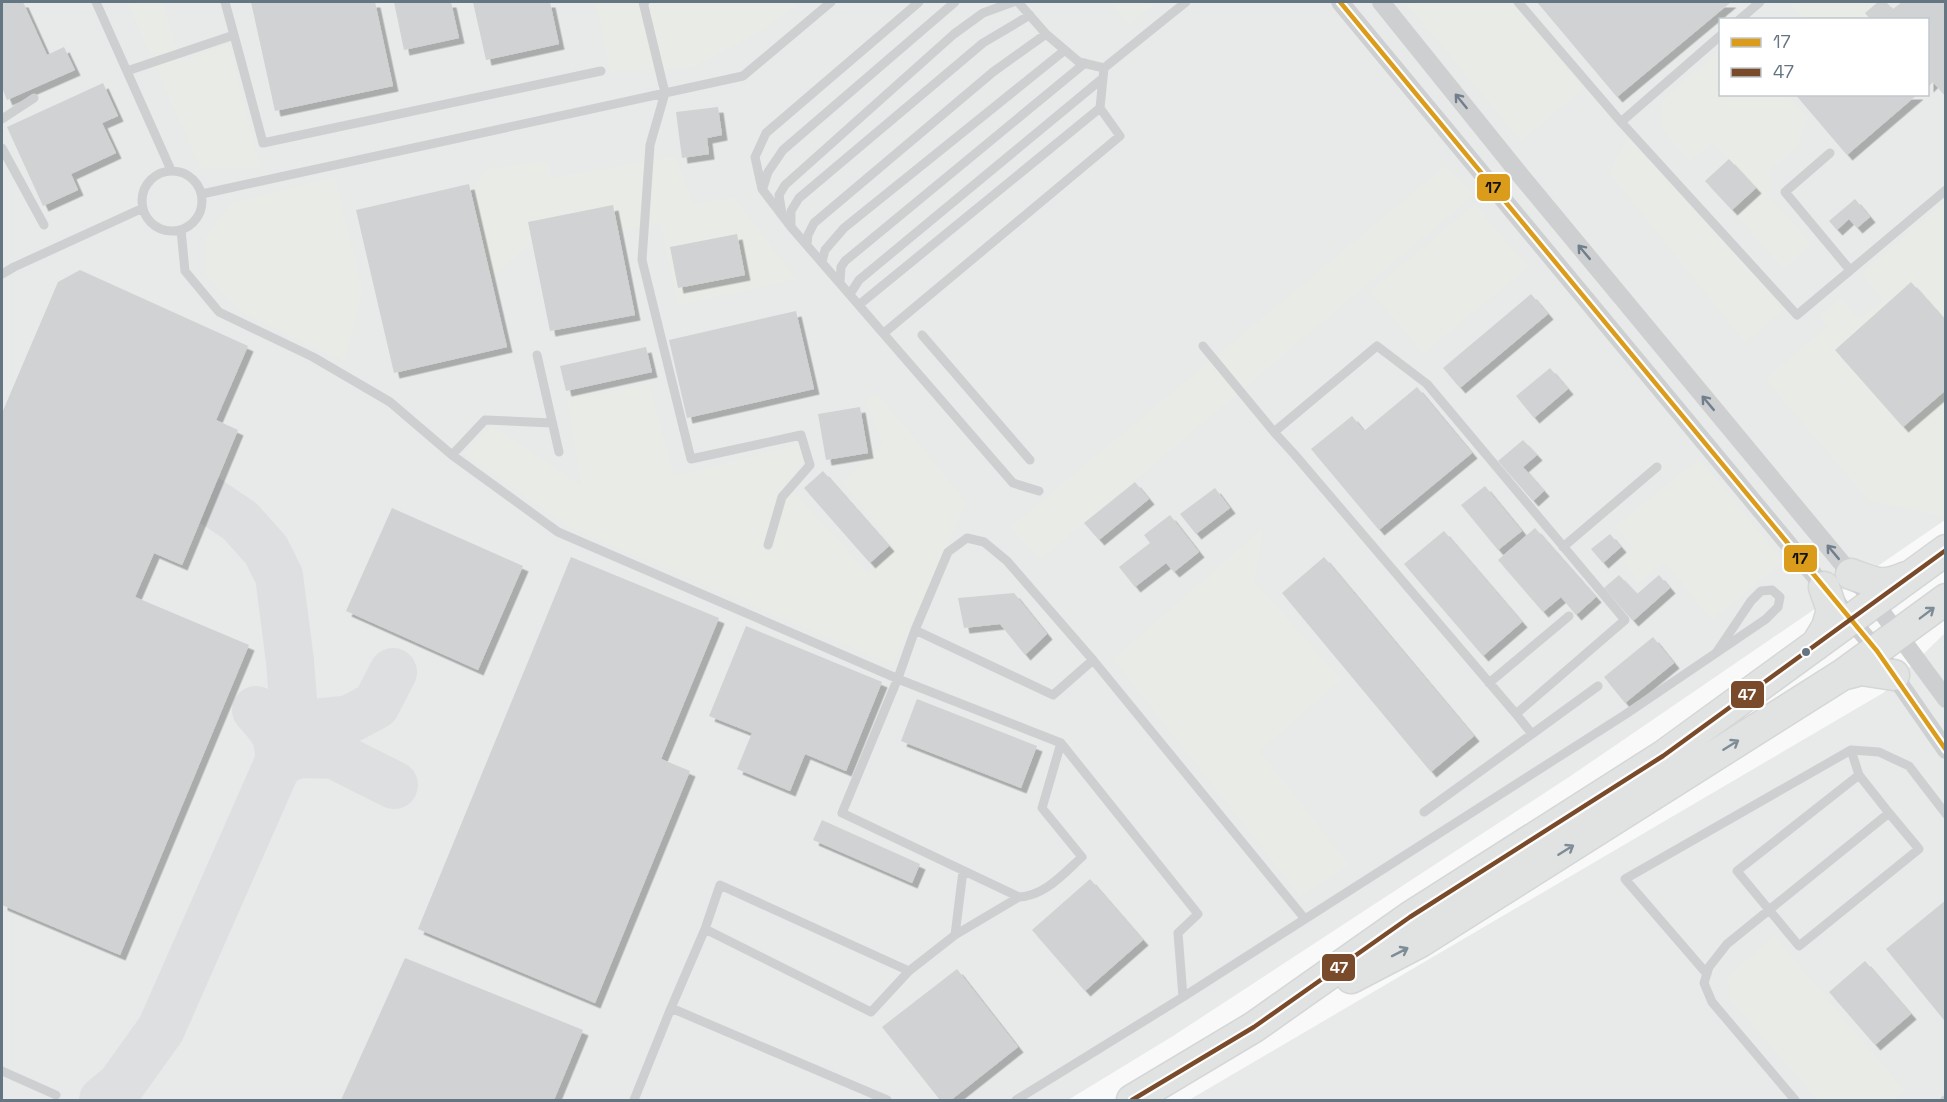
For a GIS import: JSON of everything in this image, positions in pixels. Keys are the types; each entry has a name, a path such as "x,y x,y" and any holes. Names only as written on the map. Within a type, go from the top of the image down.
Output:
{"highway":[{"path":"1132,1101 1254,1027 1410,917 1663,756 1946,550"},
{"path":"1851,574 1874,582 1890,584 1914,573"},
{"path":"1815,646 1827,627 1832,610 1824,587"},
{"path":"1254,1027 1420,942 1842,675 1890,653 1946,599"}],"street":[{"path":"1340,2 1851,620 1946,699"},
{"path":"1381,2 1521,176 1875,603 1890,653 1946,750"}],"lane":[{"path":"96,2 171,170"},
{"path":"104,2 108,28"},
{"path":"225,2 262,143 601,71"},
{"path":"645,2 665,93 650,145 642,260 691,459 801,435 810,465 782,497 768,545"},
{"path":"202,194 743,76 831,2"},
{"path":"919,2 766,133 755,158 762,189 791,227 1013,483 1039,491"},
{"path":"762,189 768,172 783,150 955,2"},
{"path":"782,214 779,195 784,184 954,34 983,13 1012,2"},
{"path":"1018,2 1046,34 1079,62 1104,73"},
{"path":"850,294 859,280 1186,2"},
{"path":"1518,2 1621,122 1797,315 1946,190"},
{"path":"1741,18 1760,2"},
{"path":"791,227 791,211 799,198 983,43 1030,15"},
{"path":"807,244 808,235 814,223 993,72 1046,34"},
{"path":"127,71 234,35"},
{"path":"1621,122 1719,37"},
{"path":"822,262 825,250 844,228 1065,50"},
{"path":"840,282 841,267 845,261 1085,63"},
{"path":"884,333 1120,136 1100,108 1104,73"},
{"path":"2,119 34,98"},
{"path":"860,304 1100,108"},
{"path":"2,148 44,225"},
{"path":"1830,153 1785,192 1850,270"},
{"path":"171,170 181,171 191,176 198,184 202,194 199,216 191,225 181,230 169,231 157,227 148,219 143,208 143,190 147,183 154,176 171,170"},
{"path":"2,274 143,208"},
{"path":"181,230 185,271 219,312 313,357 390,402 452,455 558,532 898,678 1061,743 1198,914 1178,933 1183,997"},
{"path":"922,335 1030,460"},
{"path":"1203,346 1532,734"},
{"path":"1274,432 1377,346 1427,384 1625,621 1516,714"},
{"path":"537,355 559,452"},
{"path":"452,455 485,420 552,423"},
{"path":"1563,547 1657,467"},
{"path":"1061,743 1042,808 1082,857 1050,885 1032,897 1019,897 842,813 948,552 967,538 984,542 1007,561 1093,660 1305,919"},
{"path":"1016,1101 1626,714 1766,620 1778,606 1780,597 1772,590 1761,591 1751,601 1716,653"},
{"path":"1489,683 1569,616"},
{"path":"915,630 1053,695 1093,660"},
{"path":"1424,812 1598,686"},
{"path":"1851,750 1859,775 1919,849 1799,946 1737,871 1859,775"},
{"path":"1707,974 1625,879 1851,750 1879,752 1909,766 1946,814"},
{"path":"1795,1101 1712,1002 1704,983 1709,967 1727,944 1889,813"},
{"path":"955,935 963,871"},
{"path":"634,1101 705,929 720,885 909,971"},
{"path":"705,929 872,1012 909,971 955,935 1019,897"},
{"path":"671,1008 887,1101"},
{"path":"2,1071 56,1095"}],"shaded area":[{"path":"2,2 1945,2 1945,520 1572,775 1173,1036 1068,1100 2,1100"},
{"path":"127,2 162,2 181,61 229,44 261,169 200,168"},
{"path":"595,2 800,2 768,27 694,67 610,72"},
{"path":"1110,2 1157,2 1129,25"},
{"path":"1405,2 1512,2 1584,89 1521,141"},
{"path":"1788,2 1878,2 1865,13 1869,18 1803,18"},
{"path":"1719,51 1719,96 1789,96 1807,117 1799,146 1770,170 1770,197 1812,245 1783,269 1732,210 1755,188 1712,142 1690,162 1662,130 1661,101"},
{"path":"1628,138 1785,309 1745,343 1609,173"},
{"path":"675,156 694,204 734,197 796,279 678,306 660,223 618,232 528,222 532,242 491,279 471,194 485,169 546,161 552,178"},
{"path":"1446,165 1474,195 1040,560 1010,527"},
{"path":"335,177 363,291 345,362 241,312 206,275 206,237 232,202"},
{"path":"1945,202 1945,513 1942,516 1869,501 1765,379 1828,326 1819,316 1841,298 1859,319 1883,300 1861,273"},
{"path":"1475,204 1528,267 1423,354 1370,291"},
{"path":"649,382 674,476 799,444 804,461 786,483 868,573 894,547 842,482 883,444 865,400 878,394 967,502 893,665 570,528 465,454 491,425 581,485 567,399 601,394"},
{"path":"1699,458 1784,561 1712,620 1664,562 1639,582 1620,559 1633,548 1615,527"},
{"path":"1264,527 1255,581 1341,680 1260,751 1349,865 1300,896 1113,659"},
{"path":"1945,633 1945,1100 1189,1100 1883,693"},
{"path":"1774,935 1904,1090 1892,1100 1818,1100 1729,999 1728,976"}],"building":[{"path":"2,2 23,2 47,55 64,47 75,70 7,100 2,88"},
{"path":"251,2 375,2 393,86 275,111"},
{"path":"394,2 451,2 459,38 404,50"},
{"path":"473,2 550,2 559,44 486,60"},
{"path":"1537,2 1731,2 1617,97"},
{"path":"1878,2 1886,2 1893,9 1902,2 1946,2 1946,97 1933,82 1929,86 1929,18 1869,18 1865,13"},
{"path":"103,83 118,116 102,123 116,153 71,174 78,190 43,206 7,127"},
{"path":"1797,96 1916,96 1847,155"},
{"path":"718,107 722,135 707,138 709,154 682,158 676,112"},
{"path":"1729,159 1756,188 1732,210 1705,181"},
{"path":"469,184 507,347 394,373 356,210"},
{"path":"1855,199 1870,217 1857,228 1849,219 1837,230 1829,221"},
{"path":"613,205 635,315 550,331 528,222"},
{"path":"737,234 745,275 678,288 670,247"},
{"path":"80,270 248,346 216,420 238,430 182,565 154,553 135,597 249,645 120,955 2,905 2,413 58,282"},
{"path":"1911,282 1946,321 1946,390 1903,427 1835,350"},
{"path":"1531,294 1548,314 1460,388 1443,368"},
{"path":"796,311 814,389 687,418 669,340"},
{"path":"646,347 652,372 566,391 560,366"},
{"path":"1550,368 1568,389 1534,418 1516,396"},
{"path":"1417,387 1472,453 1379,530 1311,449 1352,416 1364,431"},
{"path":"860,407 868,453 826,460 818,414"},
{"path":"1523,440 1537,455 1523,467 1544,491 1533,501 1498,461"},
{"path":"823,471 889,546 870,563 804,488"},
{"path":"1135,482 1149,499 1099,540 1084,523"},
{"path":"1485,486 1522,531 1498,550 1461,505"},
{"path":"1215,488 1230,508 1196,534 1180,514"},
{"path":"392,508 523,566 478,670 346,611"},
{"path":"1170,515 1199,552 1174,572 1166,563 1135,587 1119,567 1150,543 1144,535"},
{"path":"1535,528 1596,597 1576,615 1561,597 1543,612 1498,560"},
{"path":"1444,531 1522,622 1483,656 1404,564"},
{"path":"1610,534 1621,547 1603,563 1591,549"},
{"path":"571,557 719,618 661,759 690,771 595,1003 418,929"},
{"path":"1324,557 1474,736 1431,772 1282,593"},
{"path":"1619,575 1637,594 1659,575 1670,588 1633,621 1604,588"},
{"path":"1014,593 1047,634 1025,655 1000,624 964,628 958,598"},
{"path":"746,626 882,682 846,771 805,754 790,791 737,769 752,733 709,716"},
{"path":"1653,637 1674,663 1625,703 1604,677"},
{"path":"917,699 1037,746 1021,788 901,741"},
{"path":"822,820 920,864 912,883 813,840"},
{"path":"1090,879 1143,940 1085,991 1032,930"},
{"path":"1946,900 1946,1018 1944,1020 1886,949"},
{"path":"405,958 583,1030 554,1100 341,1100"},
{"path":"1865,961 1911,1014 1875,1045 1829,992"},
{"path":"957,969 1018,1047 951,1100 940,1100 882,1027"}],"taxiway":[{"path":"103,1100 121,1085 161,1029 295,725 290,661 279,576 266,550 240,521 209,500"},
{"path":"295,725 350,719 376,705 393,672"},
{"path":"256,710 274,733 278,745 279,762"},
{"path":"279,762 299,754 334,755 394,785"}],"transit line":[{"name":"17","path":"1340,2 1877,651 1946,750"},
{"name":"47","path":"1132,1100 1254,1027 1410,917 1663,756 1946,550"}]}
